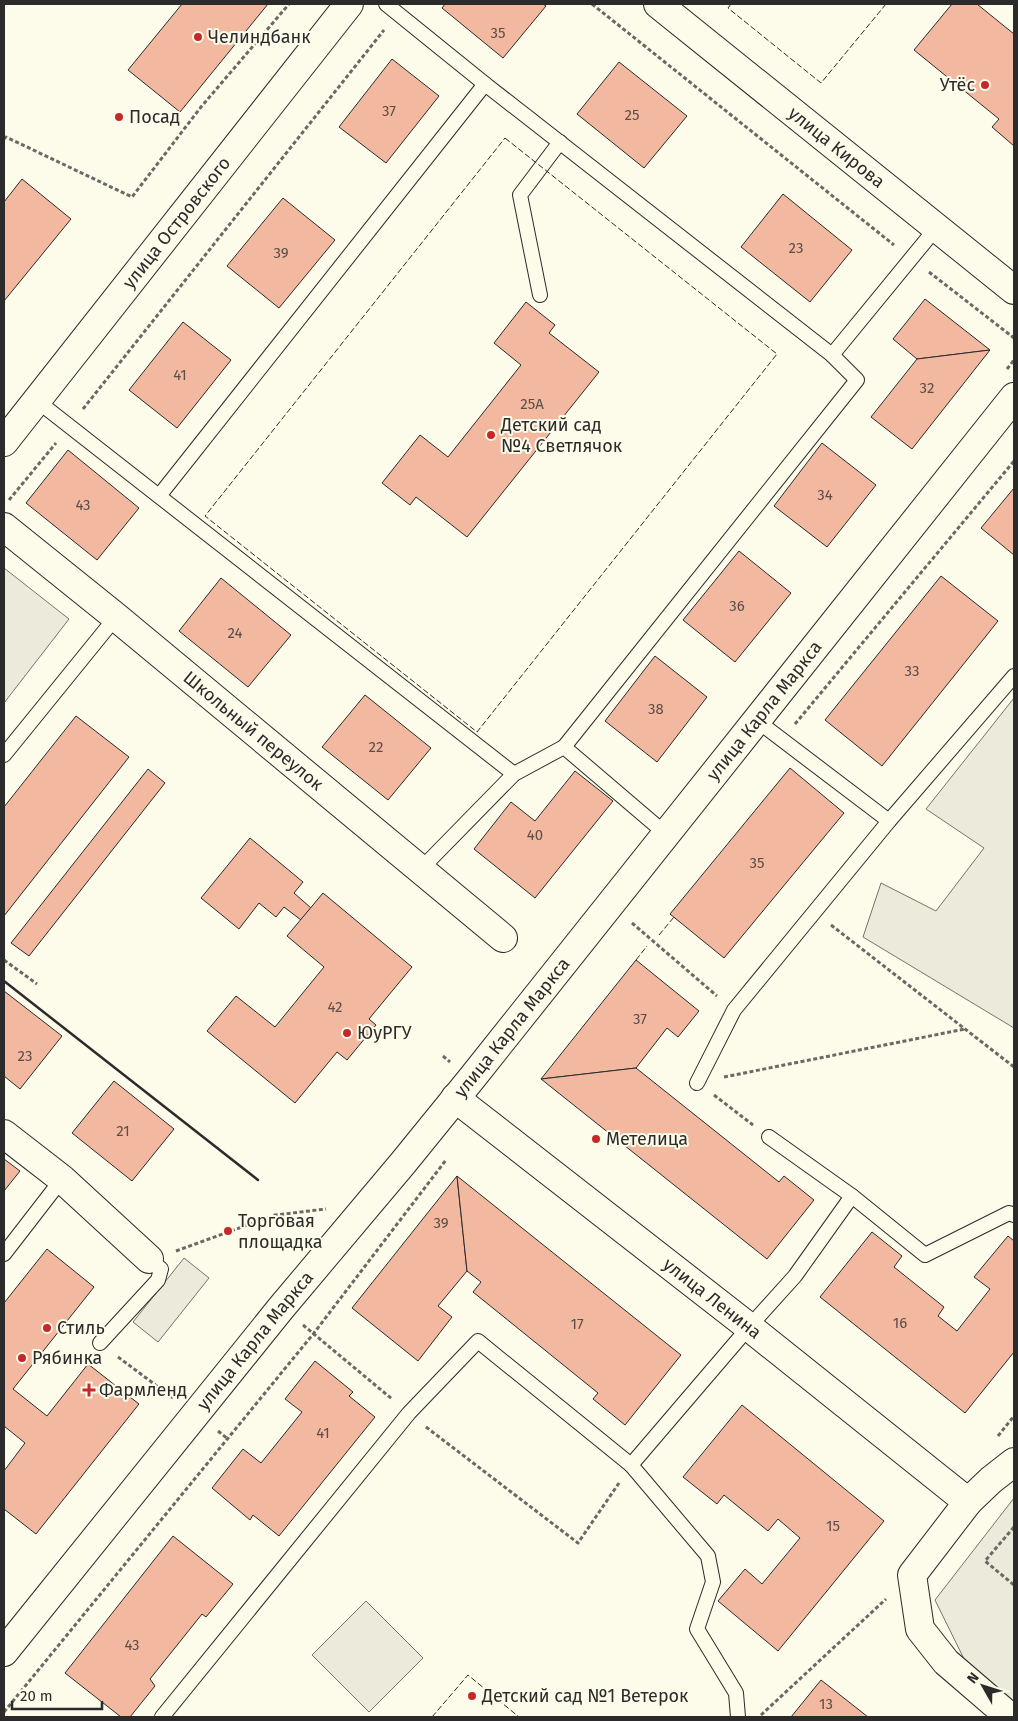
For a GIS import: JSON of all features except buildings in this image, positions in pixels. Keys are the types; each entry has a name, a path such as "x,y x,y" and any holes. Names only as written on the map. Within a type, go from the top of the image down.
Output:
{"street":[{"name":"улица Островского","path":"4,442 349,4"},
{"name":"улица Кирова","path":"658,4 1014,290"},
{"name":"улица Карла Маркса","path":"4,1652 280,1308 403,1163 1014,397"},
{"name":"Школьный переулок","path":"4,527 116,617 502,938"},
{"name":"улица Ленина","path":"455,1098 749,1327 968,1502"},
{"path":"4,1134 62,1179 160,1268"},
{"path":"1010,1717 946,1662 920,1628 912,1575 968,1502 991,1480 1014,1462"}],"lane":[{"path":"386,4 832,354 857,380 564,747 514,774 420,870"},
{"path":"159,496 486,84"},
{"path":"540,296 520,195 560,142"},
{"path":"832,354 937,227"},
{"path":"36,400 514,774"},
{"path":"4,754 116,617"},
{"path":"697,1083 734,1010 889,821 1014,676"},
{"path":"756,720 889,821"},
{"path":"564,747 666,834"},
{"path":"769,1137 852,1196 925,1255 1009,1213 1014,1214"},
{"path":"4,1254 62,1179"},
{"path":"631,1465 795,1276 852,1196"},
{"path":"100,1343 158,1280 160,1268"},
{"path":"162,1717 409,1413 478,1340 631,1465 708,1556 713,1582 697,1629 736,1693 738,1717"}],"path":[{"path":"4,139 6,137 132,197 201,107 289,4"},
{"path":"592,4 1014,338"},
{"path":"4,506 398,13"},
{"path":"782,740 1014,461"},
{"path":"814,912 1014,1067"},
{"path":"630,922 734,1010"},
{"path":"4,960 37,984"},
{"path":"697,1083 965,1029"},
{"path":"697,1083 769,1137"},
{"path":"4,1712 314,1333 449,1156"},
{"path":"280,1308 314,1333 409,1413 578,1543 631,1465"},
{"path":"100,1343 228,1439"},
{"path":"1014,1527 985,1561 1014,1585"},
{"path":"759,1717 912,1575"}],"shaded area":[{"path":"4,568 69,619 4,703"},
{"path":"1014,698 1014,1028 863,937 881,883 936,911 984,848 926,809"},
{"path":"184,1258 209,1278 158,1342 133,1322"},
{"path":"1014,1498 1014,1703 966,1663 935,1600"},
{"path":"366,1601 423,1658 369,1712 312,1655"}],"fence":[{"path":"731,4 728,8 821,83 886,4"},
{"path":"505,138 777,354 477,732 205,516 505,138"},
{"path":"659,935 674,917"},
{"path":"636,960 647,946"},
{"path":"432,1717 468,1675 519,1717"}],"wall":[{"path":"4,981 258,1180"}],"place":[{"name":"Челиндбанк","path":"198,37"},
{"name":"Утёс","path":"985,85"},
{"name":"Посад","path":"119,117"},
{"name":"Детский сад №4 Светлячок","path":"491,435"},
{"name":"ЮуРГУ","path":"347,1033"},
{"name":"Метелица","path":"596,1139"},
{"name":"Торговая площадка","path":"228,1231"},
{"name":"Стиль","path":"47,1328"},
{"name":"Рябинка","path":"22,1358"},
{"name":"Фармленд","path":"89,1390"},
{"name":"Детский сад №1 Ветерок","path":"472,1696"}]}
